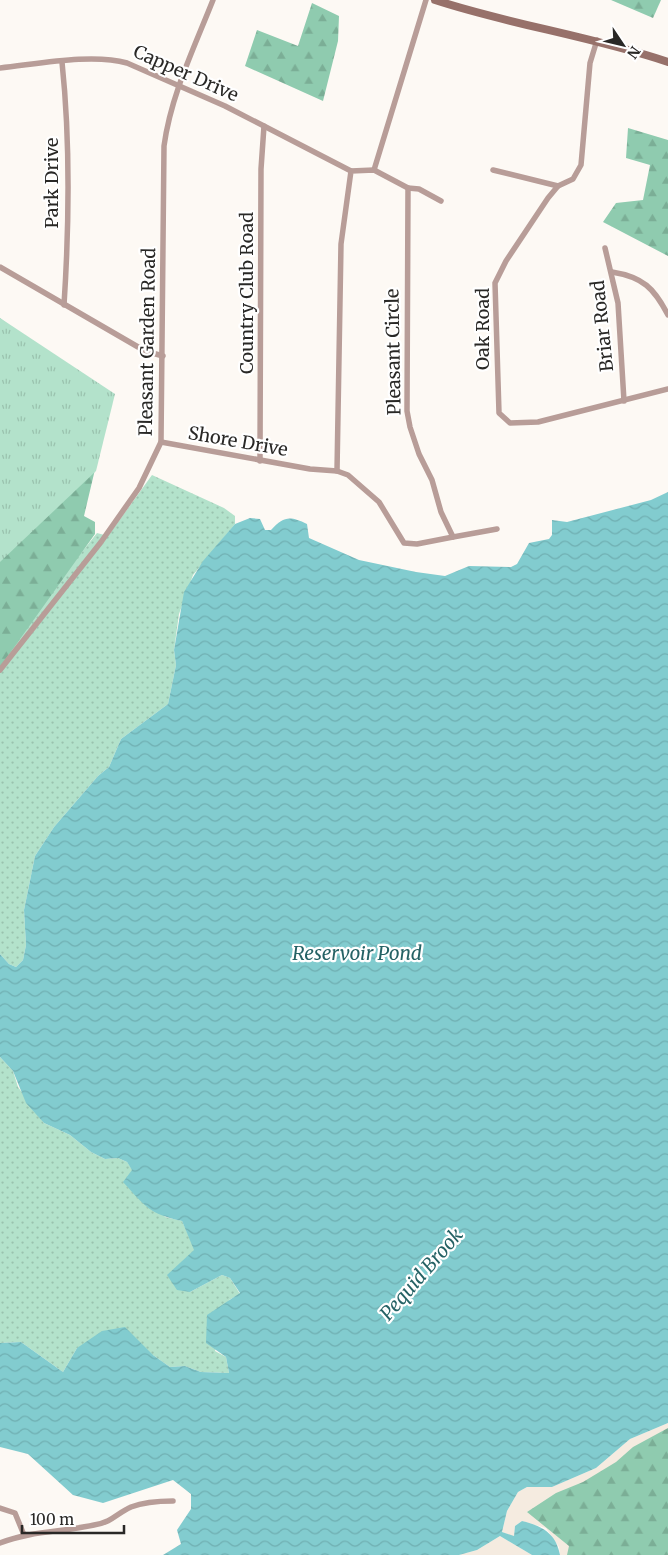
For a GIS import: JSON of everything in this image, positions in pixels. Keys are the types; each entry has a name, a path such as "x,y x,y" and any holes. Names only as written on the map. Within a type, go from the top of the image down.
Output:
{"main road":[{"path":"434,0 475,13 597,40 668,62"}],"street":[{"name":"Pleasant Garden Road","path":"0,670 50,609 116,521 139,488 162,442 164,146 168,120 179,84 213,0"},
{"path":"374,170 426,0"},
{"name":"Oak Road","path":"597,40 590,63 581,165 573,178 558,186 506,261 495,283 499,413 510,423 538,422 668,390"},
{"name":"Capper Drive","path":"0,68 91,58 114,59 179,84 351,171"},
{"name":"Park Drive","path":"62,62 65,88 67,210 64,304"},
{"name":"Country Club Road","path":"260,461 261,169 264,126"},
{"path":"441,201 418,189 408,188 374,170 351,171 341,244 337,471 348,475 379,502 404,542 417,544 497,529"},
{"path":"493,170 558,186"},
{"name":"Pleasant Circle","path":"408,188 407,411 419,454 432,480 441,512 453,537"},
{"name":"Briar Road","path":"605,248 612,272 619,319 624,401"},
{"path":"0,267 145,351 163,356"},
{"path":"612,272 638,279 650,287 657,294 668,315"},
{"name":"Shore Drive","path":"162,442 260,461 337,471"},
{"path":"0,1543 24,1535 95,1525 114,1519 130,1507 154,1502 173,1501"},
{"path":"0,1508 15,1513 24,1535"}],"shaded area":[{"path":"668,1423 668,1555 560,1555 559,1547 546,1528 522,1521 515,1526 514,1537 502,1532 507,1511 518,1492 527,1487 552,1487 596,1468 630,1439"},
{"path":"500,1536 532,1555 459,1555 477,1550"}],"green space":[{"path":"611,0 661,0 653,18"},
{"path":"312,3 339,16 338,41 323,101 245,66 257,30 298,46"},
{"path":"628,128 668,140 668,256 603,222 616,203 643,200 650,165 626,158"},
{"path":"0,318 110,406 84,516 95,522 95,534 0,667"},
{"path":"0,318 115,394 96,471 0,562"},
{"path":"152,475 224,508 235,516 235,524 193,575 179,614 174,650 176,665 168,704 121,739 109,767 98,776 54,827 35,856 24,910 26,945 23,960 16,967 9,964 0,954 0,655 97,533 108,536"},
{"path":"0,1057 13,1071 18,1087 44,1123 70,1135 91,1152 105,1159 118,1158 127,1162 165,1217 182,1221 195,1250 183,1261 190,1292 222,1275 230,1278 240,1294 229,1300 215,1351 226,1357 229,1373 201,1372 185,1366 170,1367 153,1355 77,1348 63,1372 21,1342 0,1343"},
{"path":"668,1428 668,1555 567,1555 569,1546 527,1512 556,1493 583,1482 616,1462 633,1447"}],"water":[{"name":"Reservoir Pond","path":"668,492 668,1423 630,1439 596,1468 552,1487 527,1487 518,1492 507,1511 502,1532 514,1536 515,1526 522,1521 536,1525 547,1532 555,1541 560,1555 532,1555 500,1536 477,1550 459,1555 163,1555 181,1544 177,1530 191,1509 191,1494 173,1480 103,1503 73,1495 28,1454 0,1447 0,1343 21,1342 63,1372 77,1348 102,1331 125,1327 153,1355 170,1367 185,1366 201,1372 229,1373 226,1357 206,1343 207,1315 240,1293 230,1278 222,1275 190,1292 177,1290 167,1275 194,1250 182,1221 162,1215 148,1208 123,1182 132,1170 127,1162 118,1158 105,1159 91,1152 70,1135 44,1123 26,1103 13,1071 0,1057 0,954 9,964 16,967 23,960 26,945 24,910 35,856 54,827 98,776 109,767 121,739 168,704 176,665 174,650 184,592 203,561 235,524 250,518 260,519 265,530 271,530 280,522 292,519 307,524 309,538 359,560 445,576 469,566 511,567 517,564 529,543 549,539 552,535 552,520 567,522 651,500"}],"water label":[{"name":"Pequid Brook","path":"421,1274"}]}
